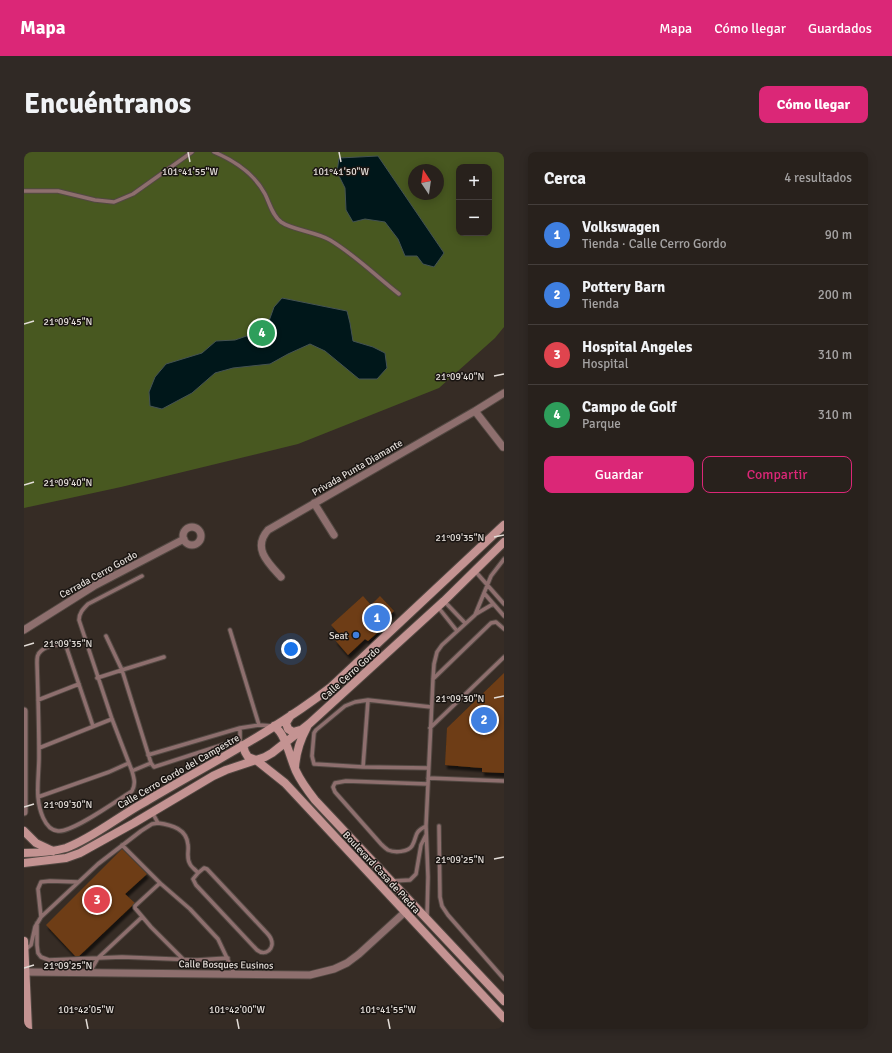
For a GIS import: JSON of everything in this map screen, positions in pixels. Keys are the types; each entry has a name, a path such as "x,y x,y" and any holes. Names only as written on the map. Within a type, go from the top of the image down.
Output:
{"main road":[{"name":"Calle Cerro Gordo","path":"274,726 292,715 330,687 504,525"},
{"name":"Calle Cerro Gordo","path":"256,760 272,753 308,724 437,607 504,542"},
{"path":"292,715 286,723 288,729 293,732 300,730"},
{"path":"295,770 299,744 308,724"},
{"name":"Calle Cerro Gordo del Campestre","path":"24,853 53,851 74,844 88,837 241,743 274,726"},
{"name":"Boulevard Casa de Piedra","path":"274,726 281,733 295,770 301,781 316,800 504,1001"},
{"name":"Boulevard Casa de Piedra","path":"241,743 246,755 256,760 285,783 504,1018"},
{"path":"24,863 66,858 80,853 219,773 238,765 256,760"},
{"path":"24,831 36,843 53,851"},
{"path":"24,941 28,1029"},
{"path":"470,981 479,974"}],"street":[{"name":"Privada Punta Diamante","path":"281,577 262,552 261,541 263,535 276,524 504,394"},
{"path":"475,411 503,447"},
{"path":"314,503 334,535"},
{"name":"Cerrada Cerro Gordo","path":"24,630 94,586 184,539"},
{"path":"24,711 24,812"},
{"name":"Calle Bosques Eusinos","path":"25,972 310,975 334,969 347,963 406,912"}],"lane":[{"path":"24,191 58,191 95,200 114,202 133,194 192,152"},
{"path":"214,152 235,162 252,176 265,193 274,215 282,223 329,239 368,267 399,294"},
{"path":"475,615 494,570 504,559"},
{"path":"475,571 504,604"},
{"path":"93,726 66,646 62,644 42,650 38,655 38,797 42,814 49,828 53,830 62,831 78,824 132,791 134,787 135,781 132,771 97,678 79,616 88,604 142,576"},
{"path":"484,593 504,616"},
{"path":"444,600 465,623"},
{"path":"427,919 428,877 426,826 432,679 434,664 437,652 442,645 465,623 493,604"},
{"path":"437,607 457,631"},
{"path":"432,679 491,623 496,622 504,629"},
{"path":"230,630 259,725"},
{"path":"106,636 122,670 148,755 153,766 157,767 225,744 241,743 240,728"},
{"path":"97,678 164,657"},
{"path":"430,728 504,657"},
{"path":"38,700 79,684"},
{"path":"428,768 363,767 314,764 312,759 313,738 316,730 345,706 355,702 368,700 431,708"},
{"path":"363,767 368,700"},
{"path":"39,748 112,719"},
{"path":"148,755 240,728 259,725 274,726"},
{"path":"38,797 109,772 129,763"},
{"path":"132,771 151,763"},
{"path":"428,778 504,781"},
{"path":"426,826 417,831 409,849 402,851 388,850 335,792 333,787 335,783 346,781 428,784"},
{"path":"152,812 158,823"},
{"path":"24,950 31,945 37,922 41,917 78,882 122,845 147,827 158,823 173,826 184,834 188,845 189,862 198,873"},
{"path":"439,826 440,896 442,906 448,915 504,979"},
{"path":"391,881 410,880 416,874 421,845 426,834"},
{"path":"122,845 160,883 190,909 218,939 235,974"},
{"path":"204,868 206,869 265,931 271,938 272,948 269,951 264,953 260,952 196,885 193,879 198,873 204,868"},
{"path":"41,917 38,886 41,882 78,882"},
{"path":"160,883 135,906 136,910 183,959"},
{"path":"90,972 98,958 142,917"},
{"path":"37,922 38,953 41,957 49,960 122,957 183,959 228,958"}],"green space":[{"path":"24,152 504,152 504,327 495,338 439,388 298,444 121,487 24,508"}],"water":[{"path":"378,156 444,253 434,267 423,264 417,256 405,256 398,239 385,222 365,219 353,222 346,210 345,188 337,172 339,158"},
{"path":"282,298 347,311 353,341 373,347 385,353 387,368 377,379 359,379 325,351 310,344 270,364 233,368 215,373 192,393 162,409 150,406 149,392 155,377 166,364 202,353 216,341 235,340 258,332 269,321 274,307"}],"building":[{"path":"363,596 371,605 380,596 394,611 383,621 386,625 368,641 365,639 348,655 335,640 340,635 331,625"},
{"path":"504,673 504,773 482,772 482,768 445,765 447,728"},
{"path":"122,849 147,874 125,894 135,903 77,958 46,925"}],"place":[{"name":"Campo de Golf","path":"262,333"},
{"name":"Volkswagen","path":"377,618"},
{"name":"Seat","path":"356,635"},
{"name":"Pottery Barn","path":"484,720"},
{"name":"Hospital Angeles","path":"97,900"}]}
